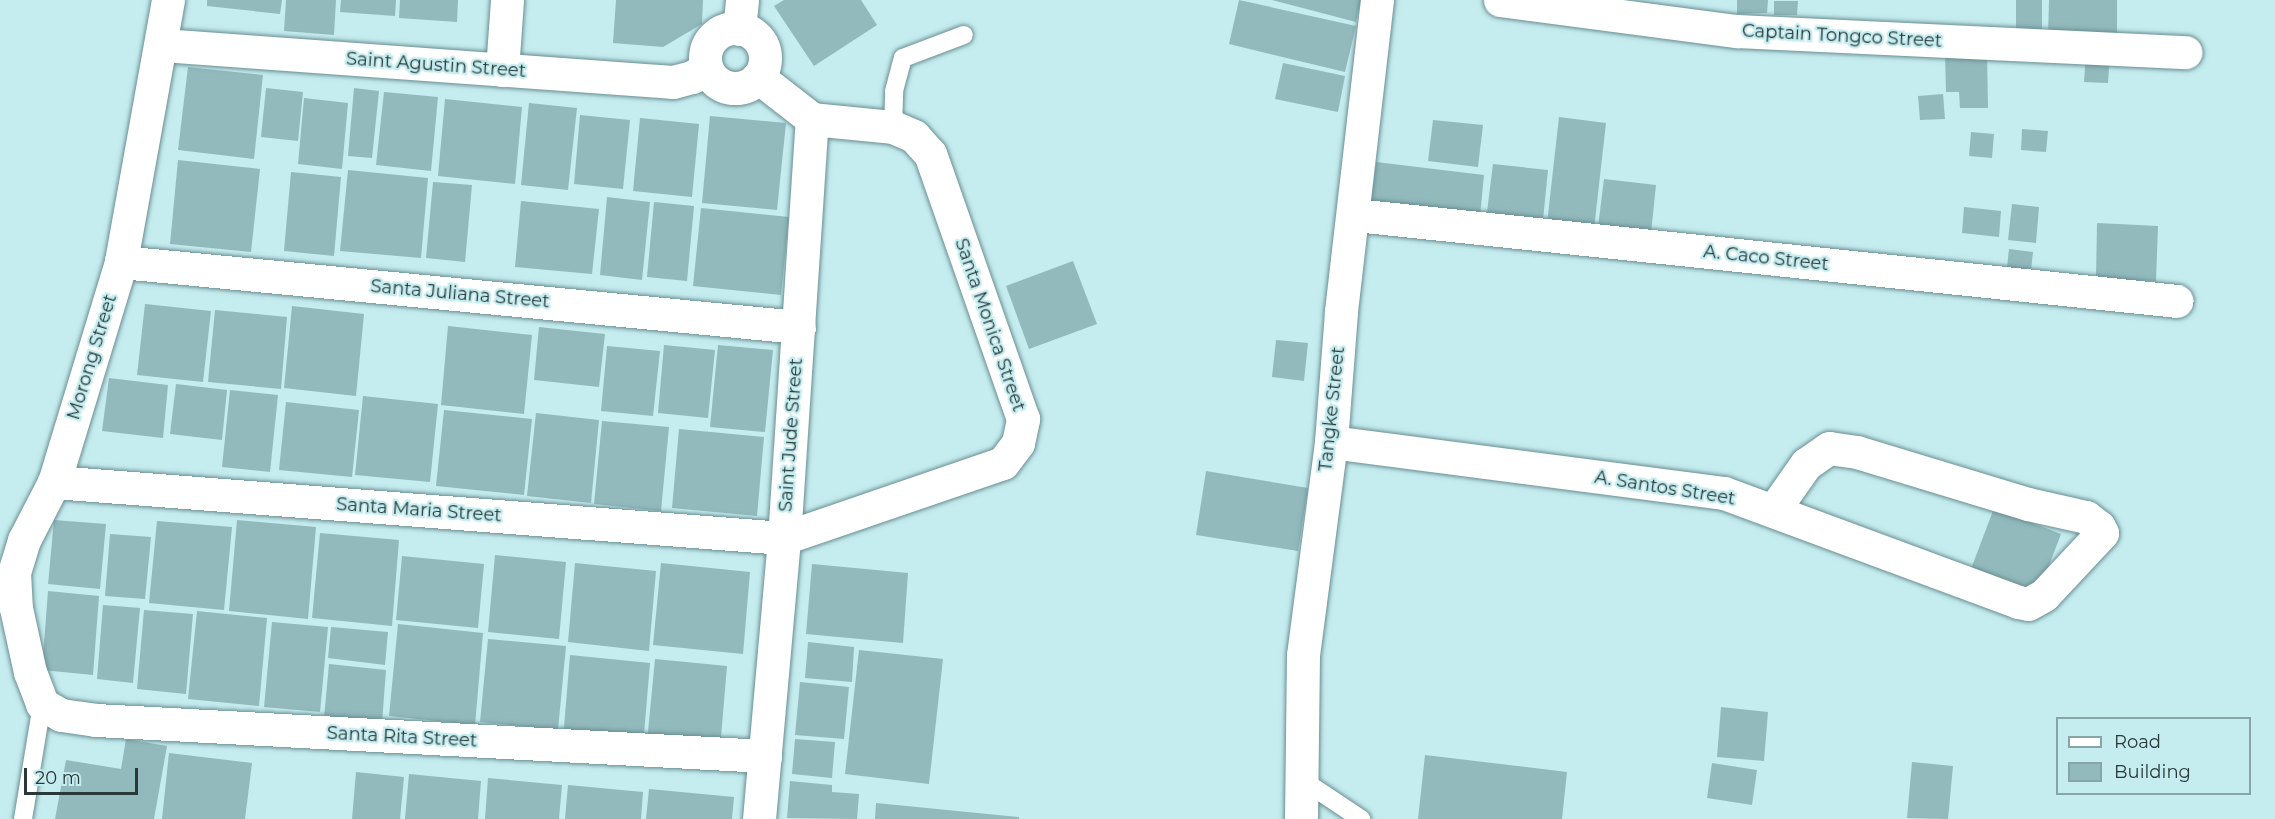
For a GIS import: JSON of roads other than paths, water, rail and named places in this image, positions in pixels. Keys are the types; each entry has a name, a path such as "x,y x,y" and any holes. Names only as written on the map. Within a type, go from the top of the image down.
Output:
{"street":[{"name":"Morong Street","path":"42,704 30,672 16,608 14,572 24,540 54,482 122,262 162,45 168,0"},
{"path":"502,70 507,0"},
{"name":"Tangke Street","path":"1301,819 1304,781 1303,655 1331,442 1341,310 1355,215 1377,0"},
{"name":"Captain Tongco Street","path":"1500,0 1737,31 2186,52"},
{"path":"740,14 762,47 763,68 750,84 729,87 720,84 706,68 707,48 712,39 729,28 740,14"},
{"name":"Saint Agustin Street","path":"162,45 673,82 692,77 706,68"},
{"path":"758,77 812,119"},
{"name":"Santa Monica Street","path":"783,538 1004,463 1018,443 1023,419 930,154 914,136 893,127 812,119"},
{"name":"Saint Jude Street","path":"759,819 799,327 812,119"},
{"name":"A. Caco Street","path":"1355,215 2176,301"},
{"name":"Santa Juliana Street","path":"122,262 799,327"},
{"name":"A. Santos Street","path":"1331,442 1724,494 2028,604 2039,600 2102,533 2094,521 1857,452 1829,448 1806,464 1773,511"},
{"name":"Santa Maria Street","path":"54,482 783,538"},
{"name":"Santa Rita Street","path":"42,704 61,715 96,720 765,756"}],"lane":[{"path":"893,127 894,91 903,58 964,35"},
{"path":"23,819 42,704"},
{"path":"1304,781 1361,819"}]}
